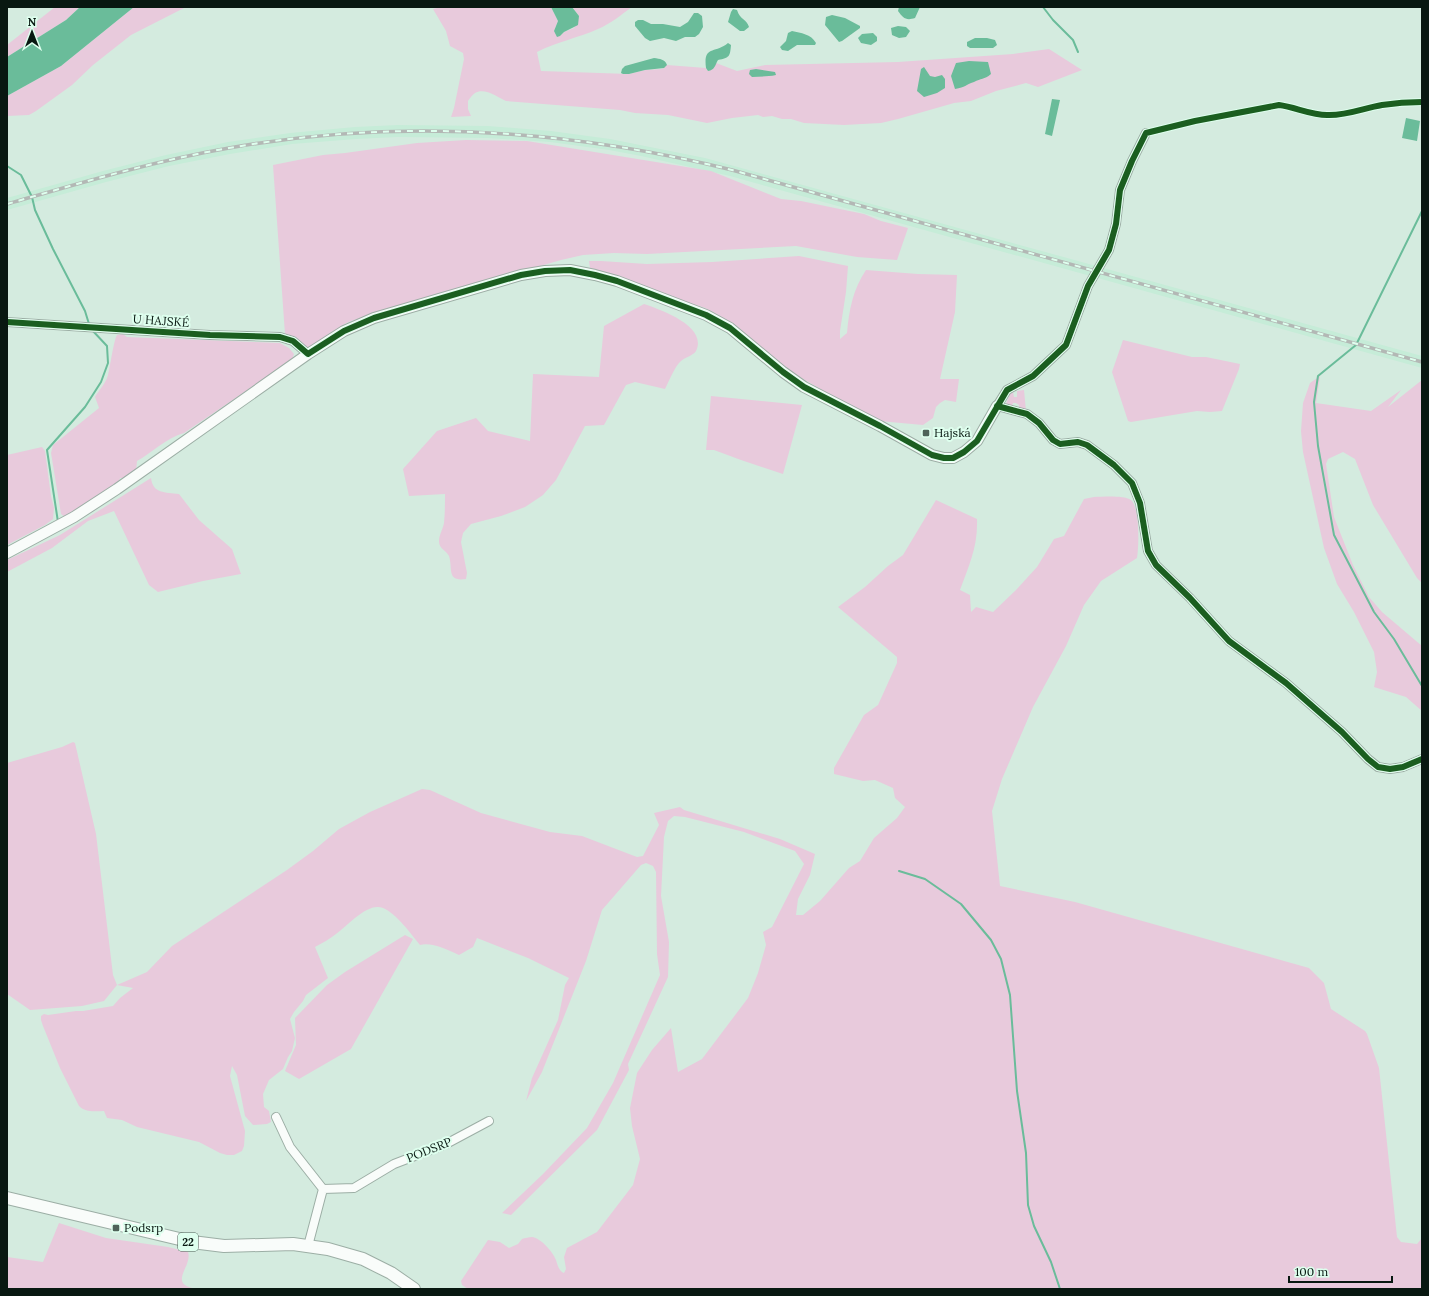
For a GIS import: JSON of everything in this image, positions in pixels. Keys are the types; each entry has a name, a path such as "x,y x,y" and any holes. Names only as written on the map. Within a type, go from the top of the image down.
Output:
{"main road":[{"name":"22","path":"7,1198 192,1242 235,1246 293,1244 346,1253 391,1273 414,1289"}],"street":[{"path":"7,553 74,517 117,489 308,354 344,331 374,318 521,275 545,271 570,270 617,281 706,315 730,328 783,372 804,387 880,426 932,455 944,458 953,458 964,452 977,441 1007,390 1033,376 1066,345 1088,286 1109,250 1116,224 1120,190 1146,133"},
{"name":"U HAJSKÉ","path":"7,322 210,335 280,337 293,341 308,354"},
{"path":"997,406 1027,414 1039,423 1053,440 1060,444 1078,442 1087,445 1114,465 1132,483 1140,502 1148,551 1156,566 1190,598 1229,641 1286,683 1342,732 1368,759 1378,767 1390,769 1403,767 1422,759"},
{"path":"276,1117 290,1147 323,1189 308,1246"},
{"name":"PODSRP","path":"323,1189 354,1188 394,1164 446,1144 489,1121"}],"shaded area":[{"path":"55,7 80,7 66,20 7,57 7,45"},
{"path":"80,7 134,7 61,66 7,96 7,57 66,20"},
{"path":"134,7 186,7 131,35 93,65 72,85 36,111 29,115 7,116 7,96 61,66"},
{"path":"441,7 551,7 558,21 554,31 560,36 564,32 574,28 579,16 572,7 632,7 602,27 537,52 541,71 629,74 645,70 661,69 667,65 706,68 708,71 714,68 716,63 737,71 765,65 898,62 1013,54 1049,49 1082,70 1038,87 1026,83 996,91 971,101 954,103 881,123 844,125 804,123 791,119 782,119 772,116 763,117 758,115 707,123 668,115 506,101 491,93 483,91 475,93 468,101 468,109 471,116 451,117 464,59 463,53 450,46 446,31 433,9"},
{"path":"551,7 572,7 579,16 578,25 557,37 554,31 558,21"},
{"path":"899,7 920,7 915,18 909,19 905,18 898,11"},
{"path":"733,9 737,10 740,16 748,24 749,27 744,31 740,31 728,22"},
{"path":"694,13 698,13 702,16 703,27 699,34 695,37 685,37 676,41 664,38 650,41 645,38 635,26 635,22 638,20 643,20 651,24 663,24 680,27 688,22"},
{"path":"832,15 845,18 860,26 860,28 839,42 825,25 826,17"},
{"path":"898,26 906,27 910,31 906,37 899,38 892,35 891,28"},
{"path":"792,31 809,36 816,43 815,45 797,45 788,51 782,50 780,47 786,41 788,33"},
{"path":"873,33 877,37 877,41 871,45 861,43 858,38 862,34"},
{"path":"975,38 995,40 997,45 993,48 970,48 967,46 967,42"},
{"path":"728,43 731,45 729,56 718,60 713,68 708,71 706,68 706,56 708,53"},
{"path":"654,58 664,60 667,65 664,68 645,70 629,74 621,73 625,66"},
{"path":"969,61 988,62 991,74 963,87 955,89 951,76 956,63"},
{"path":"924,67 930,76 935,77 942,75 945,79 945,88 937,93 924,97 917,91 921,69"},
{"path":"756,69 775,72 776,75 752,77 749,74 750,70"},
{"path":"1052,99 1060,100 1052,136 1045,134"},
{"path":"1406,118 1420,121 1417,141 1402,138"},
{"path":"398,125 488,126 551,131 610,139 705,158 1422,356 1422,368 730,176 641,156 550,142 488,138 398,137 292,144 169,166 7,210 7,198 166,155 228,142 290,133"},
{"path":"466,140 527,141 711,171 781,199 801,201 864,214 881,221 908,228 897,260 857,257 796,246 647,254 614,253 583,255 561,260 351,321 340,327 325,340 308,348 296,338 285,334 273,165 323,155 417,143"},
{"path":"799,256 848,266 840,339 847,333 852,300 866,270 957,275 955,312 940,379 959,379 956,402 945,400 940,403 936,407 933,418 923,425 879,421 865,415 791,372 723,318 705,308 652,291 618,277 590,268 589,261 647,264 712,262"},
{"path":"644,304 661,310 681,320 689,327 695,334 698,342 696,351 679,363 665,389 635,382 626,385 604,425 585,426 556,480 543,495 525,507 501,516 471,524 463,533 461,542 467,573 466,579 455,578 452,573 449,556 439,544 444,523 445,494 409,496 403,469 437,431 476,418 488,431 530,441 533,374 599,377 604,326"},
{"path":"123,334 127,337 280,343 289,348 294,354 292,360 184,433 165,442 137,461 136,471 126,478 120,478 119,483 65,517 61,514 51,453 53,445 99,408 95,397 107,378 117,335"},
{"path":"1123,340 1192,357 1206,357 1240,364 1222,411 1197,411 1131,422 1128,421 1112,372"},
{"path":"1320,376 1316,403 1371,411 1401,390 1388,407 1422,380 1422,583 1417,578 1373,505 1355,459 1343,452 1328,459 1326,464 1334,517 1353,565 1369,597 1382,612 1422,646 1422,711 1406,697 1374,687 1377,672 1374,652 1354,612 1337,584 1324,548 1303,452 1301,431 1303,403 1310,383"},
{"path":"1024,390 1026,411 1019,409 1019,405 1016,403 1013,403 1012,406 1005,406 1010,394 1013,392 1014,397 1017,397 1017,391"},
{"path":"711,396 802,405 783,474 714,450 706,450"},
{"path":"42,447 45,451 54,508 53,519 45,525 7,545 7,455"},
{"path":"151,478 154,487 157,490 179,494 199,520 232,549 241,574 203,581 158,592 149,585 114,511 88,521 52,548 7,572 7,560 60,535"},
{"path":"1094,497 1127,498 1134,504 1136,511 1138,536 1137,558 1101,581 1084,605 1066,646 1033,707 1002,779 992,811 1000,886 1075,902 1309,968 1324,983 1331,1009 1365,1031 1379,1068 1397,1237 1401,1242 1417,1244 1422,1238 1422,1289 468,1289 462,1285 461,1281 488,1240 500,1242 509,1248 518,1244 522,1239 531,1237 535,1238 549,1249 560,1270 564,1273 566,1269 564,1257 567,1248 597,1232 633,1185 640,1159 632,1126 630,1108 637,1073 652,1050 671,1028 678,1072 702,1059 748,998 758,973 766,945 763,932 772,927 804,864 795,851 744,832 685,817 674,816 668,821 664,837 661,896 669,942 668,977 628,1064 629,1070 597,1130 511,1215 502,1213 543,1174 587,1128 613,1083 660,975 657,954 656,872 653,866 646,863 641,865 602,910 586,961 542,1072 526,1101 532,1078 558,1020 565,985 569,978 528,958 477,938 473,947 459,955 435,946 425,944 420,945 398,919 383,908 377,907 364,911 334,936 315,947 328,978 306,995 290,1019 295,1038 292,1051 283,1069 269,1080 263,1094 264,1107 269,1111 271,1122 267,1124 253,1125 245,1116 237,1075 232,1066 230,1076 245,1131 244,1146 242,1151 234,1155 220,1153 199,1142 137,1127 122,1120 107,1118 104,1111 88,1111 79,1106 60,1068 43,1026 41,1016 44,1014 48,1015 83,1011 113,1006 120,998 133,988 117,985 147,972 172,946 287,870 339,829 370,812 422,789 430,790 481,813 550,832 582,836 637,857 643,856 659,825 654,813 680,807 684,810 780,839 815,854 810,875 798,899 796,915 803,915 820,901 849,868 860,861 874,838 897,818 905,807 895,798 893,788 875,780 863,781 834,774 834,768 864,715 878,705 897,663 897,657 838,607 865,587 888,566 903,555 936,500 977,519 976,538 970,564 960,590 970,595 971,612 976,607 993,612 1037,567 1054,539 1064,536 1084,499"},
{"path":"73,742 75,743 96,834 113,975 117,985 104,1001 82,1006 30,1010 7,994 7,763 62,747"},
{"path":"405,935 413,939 351,1049 299,1079 285,1071 296,1045 295,1018 327,985 345,972"},
{"path":"59,1223 106,1238 168,1247 188,1252 189,1258 182,1279 183,1283 188,1287 197,1289 7,1289 7,1257 43,1262"}],"waterway":[{"path":"1043,7 1053,20 1073,40 1078,52"},
{"path":"7,166 21,175 32,197 35,210 85,311 89,324"},
{"path":"1422,211 1356,345 1318,376 1314,402 1318,446 1334,535 1374,612 1394,639 1422,686"},
{"path":"58,522 47,450 85,407 101,382 108,363 107,346 92,330"},
{"path":"899,871 925,879 961,904 991,940 1001,959 1010,995 1017,1091 1026,1153 1028,1205 1034,1226 1051,1262 1060,1289"}],"railway":[{"path":"7,204 173,159 229,148 293,139 356,133 419,131 482,132 545,137 607,145 670,156 732,170 1422,362"}],"cycle path":[{"path":"7,322 210,335 280,337 293,341 308,354 344,331 374,318 521,275 545,271 570,270 617,281 706,315 730,328 783,372 804,387 880,426 932,455 944,458 953,458 964,452 977,441 1007,390 1033,376 1066,345 1088,286 1109,250 1116,224 1120,190 1146,133 1195,121 1279,105 1315,114 1334,115 1382,105 1422,102"},
{"path":"997,406 1027,414 1039,423 1053,440 1060,444 1078,442 1087,445 1114,465 1132,483 1140,503 1148,551 1156,565 1190,598 1229,641 1286,683 1342,732 1368,759 1378,767 1390,769 1403,767 1422,759"}],"place":[{"name":"Hajská","path":"926,433"},
{"name":"Podsrp","path":"116,1228"}]}
